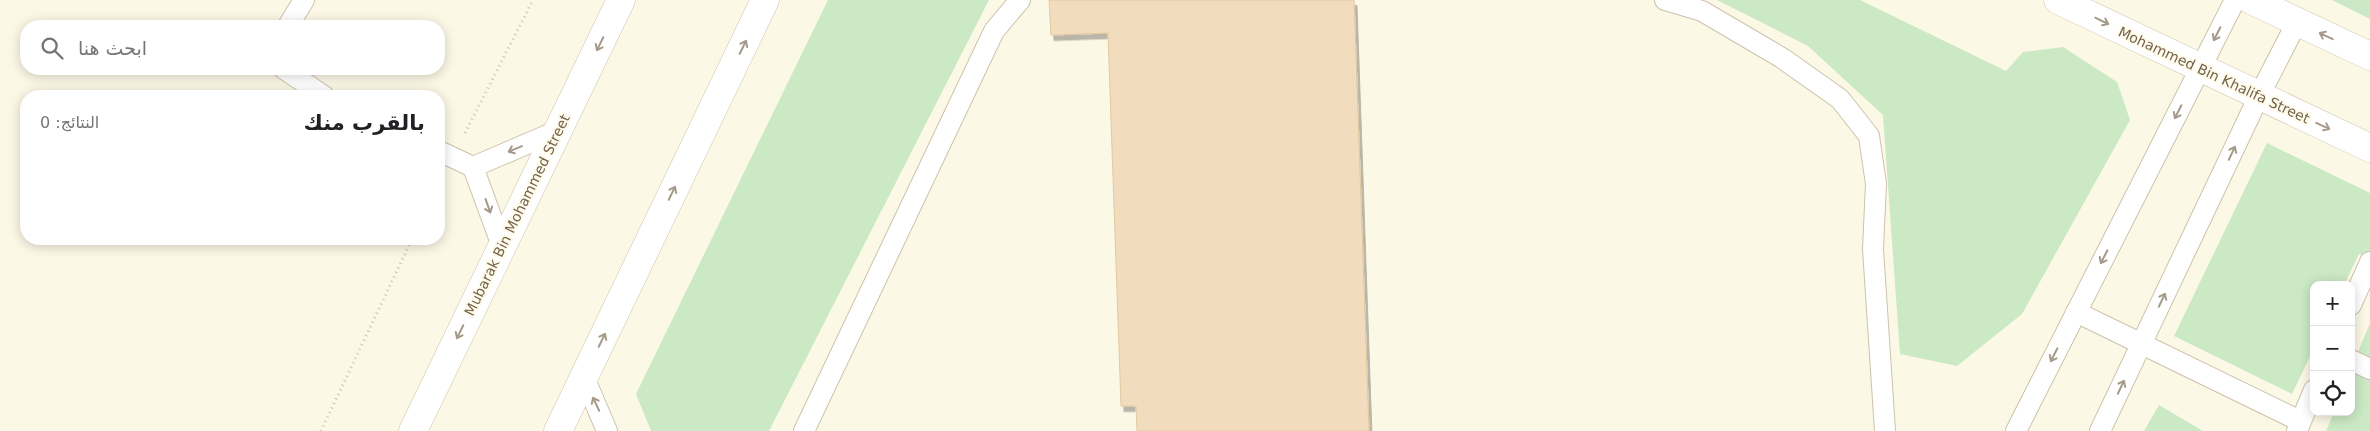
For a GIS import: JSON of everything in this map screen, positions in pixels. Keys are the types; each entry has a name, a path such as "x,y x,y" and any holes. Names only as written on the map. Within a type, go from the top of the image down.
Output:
{"street":[{"name":"Mubarak Bin Mohammed Street","path":"414,431 621,0"},
{"path":"558,431 765,0"},
{"name":"Mohammed Bin Khalifa Street","path":"2058,0 2370,148"},
{"path":"2251,0 2370,56"}],"lane":[{"path":"292,20 304,0"},
{"path":"804,431 994,31 1020,0"},
{"path":"1665,0 1702,11 1782,58 1840,98 1869,136 1876,184 1873,249 1888,430"},
{"path":"2016,431 2234,0"},
{"path":"2100,431 2259,96 2297,22"},
{"path":"293,75 315,90"},
{"path":"473,167 558,131"},
{"path":"446,154 473,167 502,246"},
{"path":"2355,295 2370,262"},
{"path":"2076,312 2299,426 2310,400"},
{"path":"2355,362 2370,369"},
{"path":"584,377 607,431"}],"path":[{"path":"446,154 533,0"},
{"path":"321,431 409,245"}],"green space":[{"path":"828,0 989,0 769,431 651,431 636,394"},
{"path":"1717,0 1860,0 2006,71 2023,52 2063,47 2117,82 2130,120 2022,314 1957,366 1900,354 1883,115 1808,46"},
{"path":"2332,0 2370,0 2370,19"},
{"path":"2267,143 2370,193 2370,259 2359,254 2346,281 2310,281 2310,356 2292,394 2174,336"},
{"path":"2370,323 2370,431 2326,431 2332,416 2355,416 2355,359"},
{"path":"2159,405 2203,431 2144,431"}],"building":[{"path":"1049,0 1354,0 1369,431 1137,431 1136,406 1121,406 1108,33 1051,35"}]}
